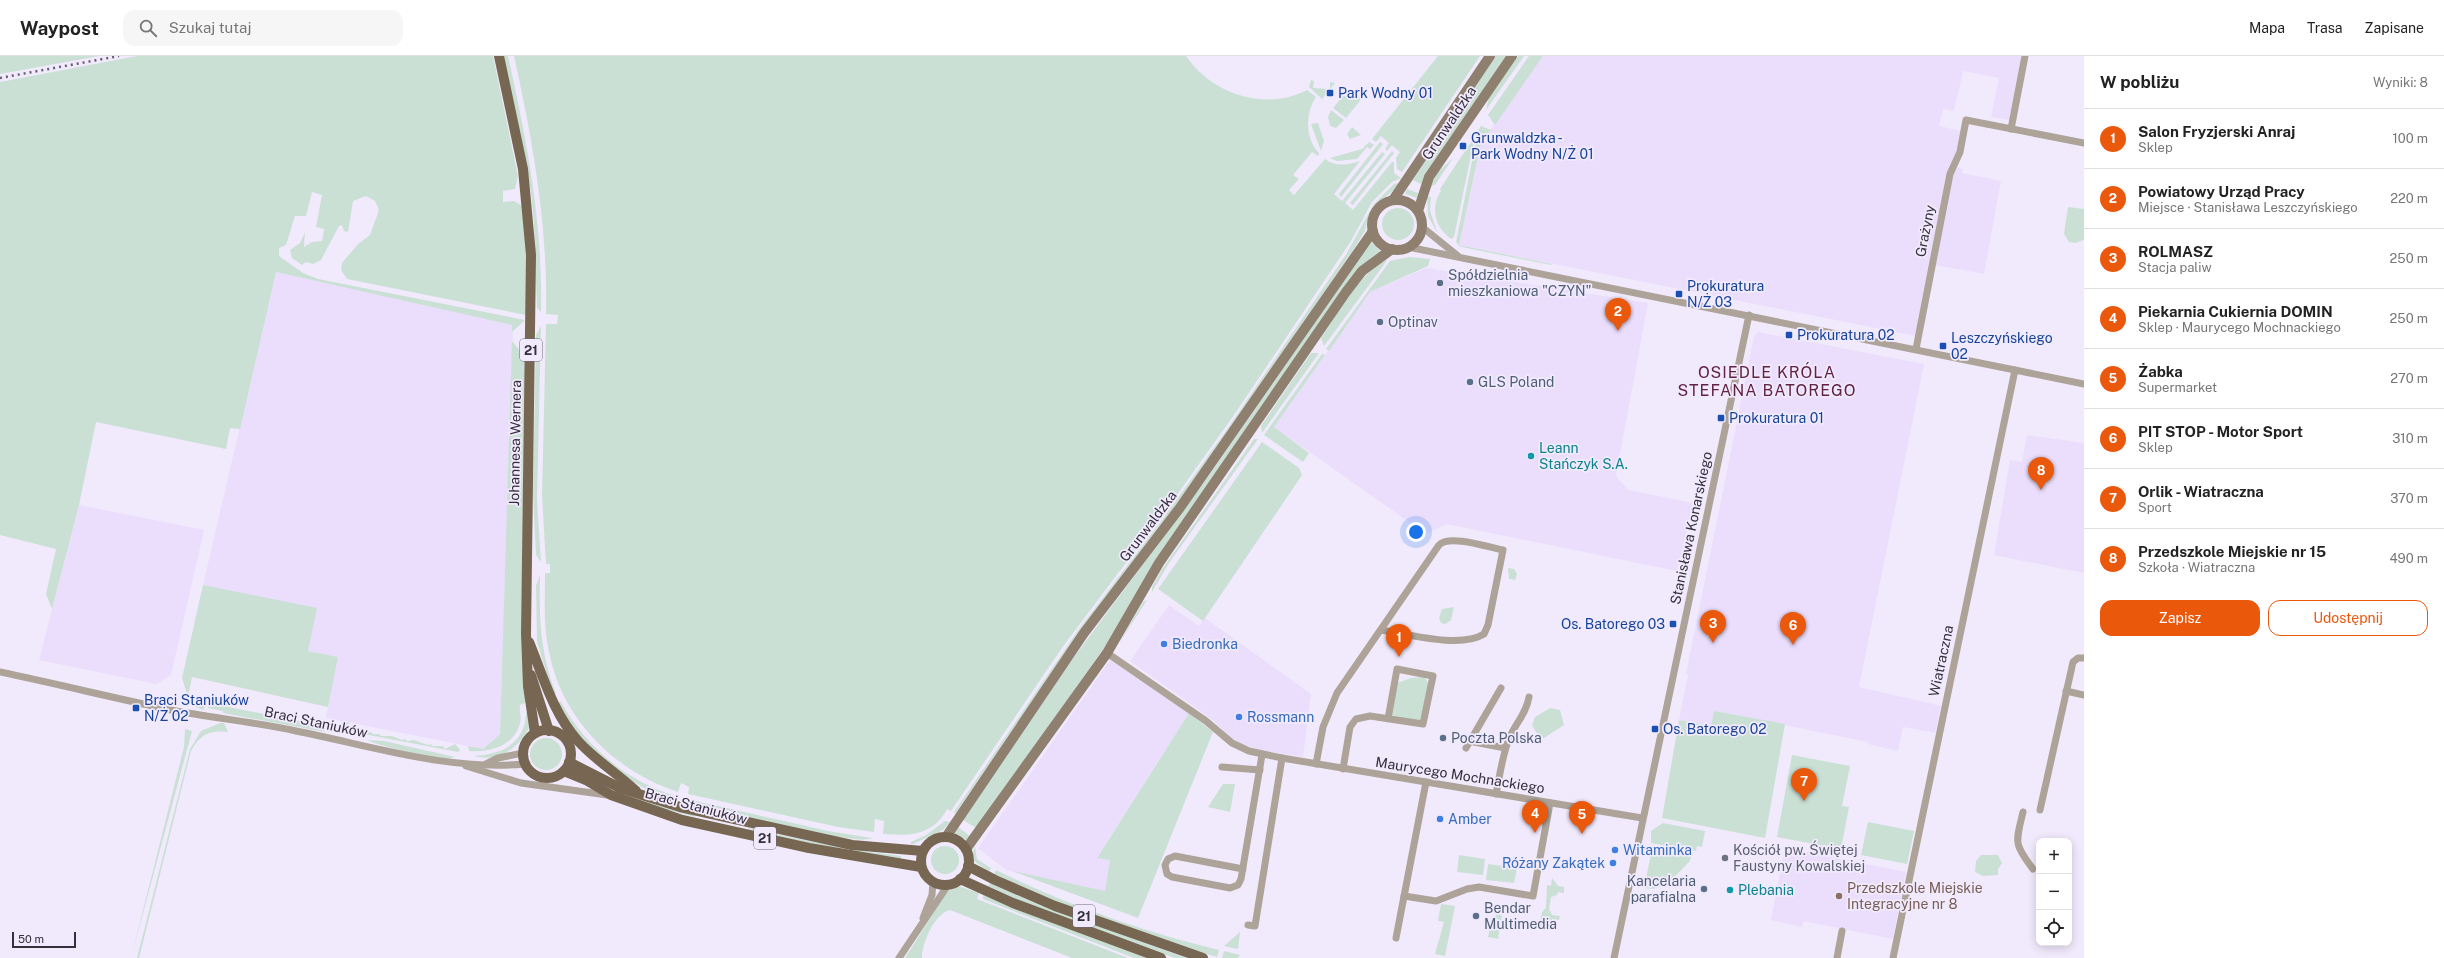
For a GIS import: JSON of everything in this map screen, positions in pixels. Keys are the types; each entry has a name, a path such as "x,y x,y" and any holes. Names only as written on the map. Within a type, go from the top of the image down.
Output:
{"main road":[{"name":"Johannesa Wernera","path":"499,56 523,169 531,255 526,634 528,686 535,734"},
{"name":"21","path":"526,634 553,702 577,740 604,766 638,792"},
{"name":"Johannesa Wernera","path":"528,665 549,731"},
{"path":"549,731 556,732 567,741 571,755 567,767 558,776 543,778 529,771 525,764 523,753 526,742 535,734 549,731"},
{"name":"Braci Staniuków","path":"567,767 680,807 833,842 878,849 923,851"},
{"name":"Braci Staniuków","path":"567,767 611,795 682,820 816,849 921,867"},
{"path":"946,837 958,841 966,850 968,866 960,879 948,885 933,882 921,867 923,851 932,840 946,837"},
{"name":"21","path":"968,866 1055,906 1202,958"},
{"name":"21","path":"960,879 1013,903 1161,958"}],"street":[{"name":"Grunwaldzka","path":"1393,200 1490,56"},
{"name":"Grunwaldzka","path":"1418,211 1429,177 1512,56"},
{"path":"2025,56 2011,129 2084,143"},
{"name":"Grażyny","path":"1916,349 1950,174 1960,152 1966,120 2011,129"},
{"path":"1408,248 1417,239 1422,227 1418,211 1411,204 1402,200 1393,200 1383,204 1376,211 1372,221 1373,232 1383,246 1392,249 1408,248 1460,257 2084,384"},
{"path":"1422,227 1460,257"},
{"name":"Grunwaldzka","path":"946,837 1084,633 1183,503 1373,232"},
{"name":"Grunwaldzka","path":"966,850 1107,652 1159,563 1346,292 1362,271 1392,249"},
{"name":"Stanisława Konarskiego","path":"1614,958 1642,818 1749,315"},
{"name":"Wiatraczna","path":"1893,958 2015,370"},
{"path":"1316,764 1323,727 1332,703 1381,630 1442,542 1453,540 1503,550 1488,625 1484,634 1473,639 1458,641 1381,630"},
{"name":"Maurycego Mochnackiego","path":"1107,652 1206,721 1232,743 1262,755 1642,818"},
{"path":"2040,810 2074,660 2084,658"},
{"path":"1343,768 1352,723 1362,717 1423,724 1433,676 1397,670 1388,719"},
{"name":"Braci Staniuków","path":"0,672 172,710 294,730 417,758 461,764 486,764 499,766 525,764"},
{"path":"1501,688 1468,745 1505,748"},
{"path":"2066,691 2084,695"},
{"path":"1496,794 1505,748 1511,735 1525,714 1529,697"},
{"name":"Braci Staniuków","path":"486,764 498,758 523,753"},
{"path":"1242,869 1177,856 1170,857 1165,866 1167,874 1172,877 1230,888 1238,885 1242,869 1262,755"},
{"path":"1248,925 1255,926 1278,758"},
{"path":"461,764 521,783 611,795"},
{"path":"1222,767 1260,770"},
{"path":"1396,938 1426,782"},
{"path":"1404,896 1436,901 1467,889 1478,887 1533,896 1550,803"},
{"path":"2023,812 2017,843 2021,853 2032,869"},
{"path":"918,930 932,895 933,882"},
{"path":"898,958 948,885"},
{"path":"1837,958 1842,932"}],"shaded area":[{"path":"1543,56 2021,56 2021,60 2010,120 1991,117 1999,78 1964,71 1964,67 1954,111 1943,109 1939,126 1961,131 1957,154 1950,166 1916,336 1459,245 1481,143"},
{"path":"1954,167 1963,169 1962,173 2001,181 1984,274 1935,265"},
{"path":"1426,268 1648,303 1616,476 1628,490 1693,503 1677,571 1446,524 1426,534 1274,427 1370,292"},
{"path":"276,272 513,325 500,734 483,749 326,718 337,657 308,651 203,585"},
{"path":"1758,332 1924,364 1859,687 1941,706 1935,733 1903,727 1898,751 1868,744 1868,742 1715,711 1711,726 1679,720 1688,675 1686,674 1754,337"},
{"path":"2027,435 2084,443 2084,573 1994,555 2010,460 2022,462"},
{"path":"79,505 204,530 171,675 156,684 39,660"},
{"path":"1169,605 1199,626 1205,618 1311,694 1303,757 1259,750 1242,744 1230,737 1214,721 1130,661"},
{"path":"1110,660 1189,713 1097,857 1110,860 1105,892 1006,870 978,848"},
{"name":"Przedszkole Miejskie Integracyjne nr 8","path":"1785,848 1906,872 1893,939 1804,921 1802,927 1771,920"}],"green space":[{"path":"0,56 99,56 0,74"},
{"path":"137,56 493,56 518,176 515,189 503,191 503,202 514,201 522,206 526,244 526,315 347,279 341,270 342,263 358,244 370,235 379,210 375,201 366,196 353,201 348,232 344,231 342,225 339,226 321,260 313,264 306,262 302,265 292,258 290,250 300,243 305,232 304,247 312,242 322,241 324,229 316,227 322,195 312,192 306,216 295,216 286,245 279,248 279,256 303,273 318,279 525,320 512,332 512,325 276,272 240,429 230,428 226,449 96,422 79,505 52,609 46,594 56,549 0,535 0,82"},
{"path":"503,56 508,56 532,183 539,247 541,312 537,308 534,224 531,192 523,146"},
{"path":"514,56 1186,56 1197,69 1210,80 1240,96 1257,99 1274,99 1291,96 1307,90 1316,97 1312,103 1308,118 1308,126 1311,141 1319,153 1318,156 1312,152 1293,175 1299,179 1289,190 1294,195 1325,159 1329,162 1337,164 1351,164 1360,161 1334,194 1342,201 1382,152 1385,154 1345,203 1353,210 1392,162 1394,162 1394,173 1401,178 1392,182 1372,202 1351,241 1234,415 1174,499 1064,645 951,811 947,809 935,825 920,832 902,835 883,834 884,821 875,819 874,832 838,827 688,794 689,787 681,783 678,792 655,783 633,771 612,756 594,739 579,720 566,699 556,676 547,642 545,573 550,573 550,564 546,564 542,495 546,324 557,324 558,315 546,314 545,249 542,216 533,152"},
{"path":"1438,56 1480,56 1402,172 1397,169 1396,158 1400,152 1392,145 1387,151 1385,149 1389,143 1381,136 1376,142 1372,139"},
{"path":"1495,56 1506,56 1421,184 1413,180"},
{"path":"1518,56 1524,56 1486,110 1489,97"},
{"path":"1529,56 1543,56 1495,125 1488,115"},
{"path":"1311,80 1314,81 1313,88 1330,89 1330,82 1335,83 1322,99 1309,87"},
{"path":"1343,96 1363,97 1346,118 1333,108"},
{"path":"1331,110 1344,120 1336,128 1330,126 1328,117"},
{"path":"1318,123 1324,141 1321,151 1311,124"},
{"path":"1481,126 1491,130 1481,143 1459,245 1552,264 1551,265 1471,249 1459,246 1456,242 1478,131"},
{"path":"1352,127 1361,135 1350,139 1347,134"},
{"path":"1475,136 1454,237 1451,239 1441,229 1438,223 1435,210 1436,204 1441,191 1440,189"},
{"path":"1369,142 1374,145 1370,149 1367,147 1357,159 1337,161 1330,158 1362,149"},
{"path":"1380,142 1383,144 1341,197 1339,194"},
{"path":"1392,151 1394,153 1353,205 1350,203"},
{"path":"1453,158 1435,185 1430,186 1438,172"},
{"path":"1399,183 1393,191 1373,206 1369,213 1365,231 1351,253 1187,490 1069,647 955,814 954,812 1079,629 1162,520 1228,428 1347,253 1373,205 1394,184"},
{"path":"1407,189 1418,193 1417,198 1405,194"},
{"path":"1427,196 1431,197 1430,211 1438,234 1428,216"},
{"path":"2068,207 2084,209 2084,240 2075,243 2069,242 2064,234"},
{"path":"1395,208 1401,208 1410,212 1414,224 1410,236 1401,240 1395,240 1386,236 1382,227 1382,221 1386,212"},
{"path":"1371,242 1381,252 1361,266 1108,642 976,828 963,820 1066,668 1210,474"},
{"path":"1409,257 1430,259 1428,266 1370,292 1329,351 1326,349 1390,261"},
{"path":"1387,260 1324,346 1321,338 1351,294 1369,272 1378,264"},
{"path":"541,326 537,500 541,562 536,555 533,494 536,335"},
{"path":"512,341 526,358 521,633 522,664 527,702 520,705 520,723 517,731 507,742 485,751 469,751 468,746 483,749 500,734"},
{"path":"1311,353 1319,353 1262,433 1261,426"},
{"path":"1322,354 1325,355 1274,427 1309,453 1303,462 1264,435"},
{"path":"1254,439 1258,439 1169,563 1152,592 1152,587 1163,568"},
{"path":"1262,442 1299,468 1302,475 1203,621 1158,589"},
{"path":"1508,568 1514,569 1517,574 1515,580 1509,579"},
{"path":"540,575 540,620 547,664 556,693 553,695 537,641 536,586"},
{"path":"203,585 317,608 308,651 338,657 328,707 192,677 188,697 182,678"},
{"path":"1147,600 1118,645 1143,602"},
{"path":"1454,607 1451,620 1445,624 1441,623 1439,618 1442,609"},
{"path":"1424,677 1429,684 1421,719 1419,721 1393,717 1391,712 1397,683 1411,678"},
{"path":"191,701 205,703 204,710 196,707"},
{"path":"556,702 561,702 582,733 609,760 640,781 675,796 666,797 655,793 627,778 613,768 584,743"},
{"path":"208,703 315,724 325,732 223,713 223,711 208,708"},
{"path":"1550,708 1560,710 1564,725 1544,738 1539,737 1532,725 1535,717"},
{"path":"527,711 530,726 521,741 514,747 508,752 492,757 483,758 474,756 497,752 504,749 516,740 525,724"},
{"path":"1714,711 1785,724 1765,838 1662,818 1679,720 1711,726"},
{"path":"1189,713 1213,732 1138,918 1012,871 1105,891 1110,860 1097,858"},
{"path":"346,722 350,723 345,727 347,729 354,729 355,731 371,732 381,736 392,736 402,740 405,739 407,741 414,740 428,745 431,744 432,746 443,746 445,749 455,744 460,750 458,752 337,729 339,724"},
{"path":"220,723 224,723 228,732 206,734 194,745 191,751 139,958 137,958 190,749 201,731"},
{"path":"185,729 192,731 131,958 184,747"},
{"path":"546,738 552,739 559,745 562,754 561,760 555,767 546,770 540,769 533,763 530,754 531,748 537,741"},
{"path":"367,740 384,741 455,757 438,758 425,756 397,750"},
{"path":"1792,755 1850,766 1842,806 1849,807 1841,849 1777,837"},
{"path":"1223,784 1235,784 1230,812 1208,807"},
{"path":"621,793 694,815 695,817 650,805"},
{"path":"687,799 828,831 872,838 862,839 842,837 787,827 693,805"},
{"path":"945,821 950,822 943,830 911,845 911,842 926,835"},
{"path":"1868,822 1914,831 1907,864 1861,855"},
{"path":"1663,823 1705,831 1702,847 1697,846 1696,851 1651,843 1651,831"},
{"path":"958,827 970,836 966,840 955,833"},
{"path":"748,828 847,849 901,856 901,859 843,851"},
{"path":"945,846 955,850 959,860 955,870 945,874 935,870 931,860 935,850"},
{"path":"975,846 977,859 991,868 989,872 974,861 973,852"},
{"path":"1652,849 1691,856 1690,861 1675,877 1658,888 1651,889 1644,888"},
{"path":"1459,855 1485,859 1483,875 1457,872"},
{"path":"1981,855 1998,855 2002,863 1998,869 1998,875 1983,876 1975,872 1976,861"},
{"path":"1488,864 1517,868 1514,883 1486,880"},
{"path":"996,870 1077,906 1162,935 1219,950 1217,957 1132,930 1076,909 994,874"},
{"path":"1552,878 1558,886 1564,887 1564,893 1558,892 1557,895 1551,897 1549,909 1552,915 1560,916 1559,920 1552,919 1550,928 1539,926 1542,912 1546,908 1547,885 1551,886"},
{"path":"990,883 1030,901 1186,958 1175,958 1030,905 988,886"},
{"path":"958,886 979,893 977,899 1128,958 1072,958 950,910 939,917 934,923 924,945 922,958 905,958 947,892"},
{"path":"983,895 1146,958 1134,958 983,899"},
{"path":"1441,904 1455,906 1445,956 1435,954 1444,922 1438,921"},
{"path":"1499,914 1502,916 1498,939 1488,937 1492,917"},
{"path":"1240,932 1238,949 1224,946"},
{"path":"1224,951 1240,955 1238,958 1222,958"}],"railway":[{"path":"0,78 119,56"}],"place":[{"name":"Park Wodny 01","path":"1330,93"},
{"name":"Grunwaldzka - Park Wodny N/Ż 01","path":"1463,146"},
{"name":"Spółdzielnia mieszkaniowa \"CZYN\"","path":"1440,283"},
{"name":"Prokuratura N/Ż 03","path":"1679,294"},
{"name":"Optinav","path":"1380,322"},
{"name":"Powiatowy Urząd Pracy","path":"1618,331"},
{"name":"Prokuratura 02","path":"1789,335"},
{"name":"Leszczyńskiego 02","path":"1943,346"},
{"name":"GLS Poland","path":"1470,382"},
{"name":"Prokuratura 01","path":"1721,418"},
{"name":"Leann Stańczyk S.A.","path":"1531,456"},
{"name":"Przedszkole Miejskie nr 15","path":"2041,490"},
{"name":"Os. Batorego 03","path":"1673,624"},
{"name":"ROLMASZ","path":"1713,643"},
{"name":"Biedronka","path":"1164,644"},
{"name":"PIT STOP - Motor Sport","path":"1793,645"},
{"name":"Salon Fryzjerski Anraj","path":"1399,657"},
{"name":"Braci Staniuków N/Ż 02","path":"136,708"},
{"name":"Rossmann","path":"1239,717"},
{"name":"Os. Batorego 02","path":"1655,729"},
{"name":"Poczta Polska","path":"1443,738"},
{"name":"Orlik - Wiatraczna","path":"1804,801"},
{"name":"Amber","path":"1440,819"},
{"name":"Piekarnia Cukiernia DOMIN","path":"1535,833"},
{"name":"Żabka","path":"1582,834"},
{"name":"Witaminka","path":"1615,850"},
{"name":"Kościół pw. Świętej Faustyny Kowalskiej","path":"1725,858"},
{"name":"Różany Zakątek","path":"1613,863"},
{"name":"Kancelaria parafialna","path":"1704,889"},
{"name":"Plebania","path":"1730,890"},
{"name":"Przedszkole Miejskie Integracyjne nr 8","path":"1839,896"},
{"name":"Bendar Multimedia","path":"1476,916"}],"district":[{"name":"OSIEDLE KRÓLA STEFANA BATOREGO","path":"1767,381"}]}
